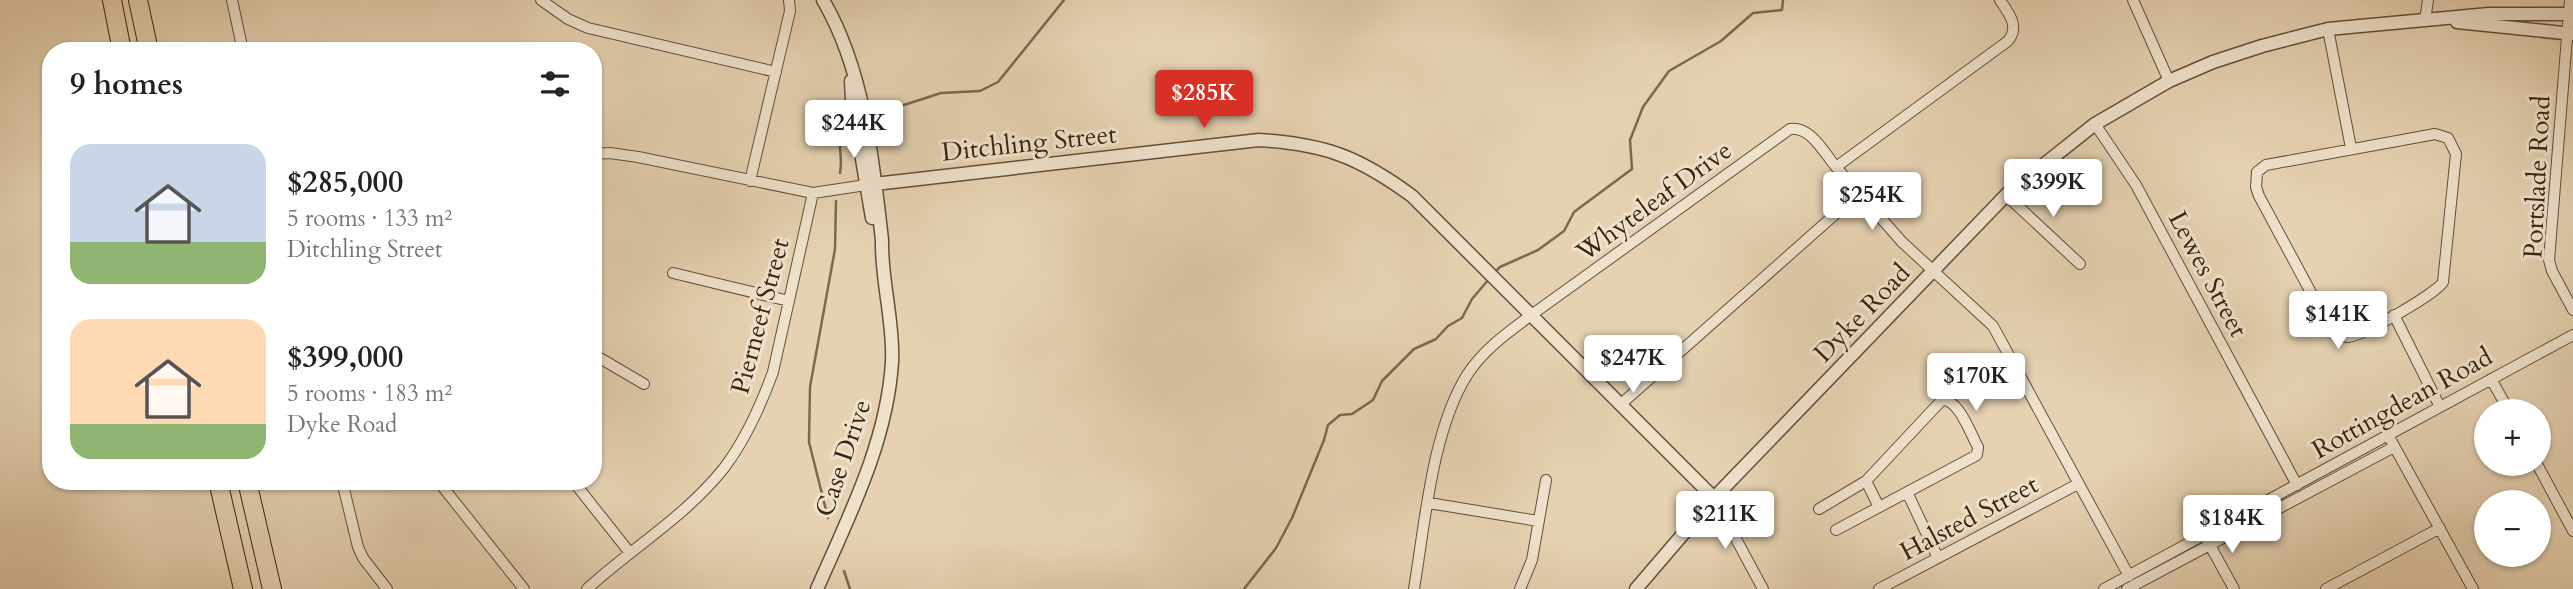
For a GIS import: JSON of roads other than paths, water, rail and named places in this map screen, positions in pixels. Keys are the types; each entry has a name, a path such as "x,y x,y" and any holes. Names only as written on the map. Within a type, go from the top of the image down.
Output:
{"highway":[{"path":"112,0 120,42"},
{"path":"138,0 147,42"},
{"path":"220,490 243,589"},
{"path":"249,490 272,589"}],"street":[{"path":"232,0 241,42"},
{"path":"541,0 564,17 587,28 776,72"},
{"path":"750,181 790,11 789,0"},
{"name":"Case Drive","path":"817,589 866,474 887,404 892,359 891,315 882,255 883,240 870,184 863,108 842,38 823,0"},
{"path":"1836,167 2008,41 2014,24 2000,0"},
{"path":"2425,20 2428,0"},
{"name":"Portslade Road","path":"2570,0 2570,33 2549,260 2573,310"},
{"path":"2135,1 2169,81"},
{"name":"Dyke Road","path":"1636,589 1714,498 2006,195 2095,124 2169,81 2262,46 2328,29 2489,14 2571,14"},
{"name":"Dyke Road","path":"2425,20 2570,33"},
{"path":"2328,29 2351,148"},
{"name":"Lewes Street","path":"2095,124 2136,185 2297,485"},
{"name":"Whyteleaf Drive","path":"1414,589 1443,428 1458,391 1479,359 1504,335 1795,128 1808,133 1902,242 1986,317 2000,337 2129,576"},
{"path":"2435,134 2448,138 2455,150 2443,282 2430,295 2394,316 2352,336 2333,332 2256,187 2257,172 2266,165 2351,148 2435,134"},
{"name":"Ditchling Street","path":"602,153 638,157 813,194 870,184 1259,140 1308,145 1352,158 1394,182 1429,211 1500,286 1714,498"},
{"name":"Pierneef Street","path":"587,589 673,520 706,489 726,466 742,441 773,372 813,194"},
{"path":"1620,405 1858,194"},
{"path":"2006,195 2080,264"},
{"path":"673,273 789,301"},
{"path":"2394,316 2440,407"},
{"name":"Rottingdean Road","path":"2104,589 2207,540 2297,485 2573,335"},
{"path":"602,359 644,384"},
{"path":"2491,379 2502,399"},
{"path":"1819,509 1866,481 1939,402 1948,400 1954,403 1978,447 1978,453 1836,530"},
{"path":"2388,435 2473,589"},
{"path":"2127,589 2207,540 2394,447"},
{"path":"2543,476 2573,531"},
{"path":"1520,589 1532,560 1546,480"},
{"path":"1866,481 1879,507"},
{"name":"Halsted Street","path":"1879,589 2078,484"},
{"path":"344,490 360,552 387,589"},
{"path":"445,490 524,589"},
{"path":"580,490 630,553"},
{"path":"1908,492 1938,558"},
{"path":"1714,498 1763,589"},
{"path":"1429,503 1538,521"},
{"path":"2326,589 2440,528"},
{"path":"2207,540 2234,589"}],"waterway":[{"path":"873,115 941,93 980,91 998,82 1064,0"},
{"path":"1496,271 1538,250 1564,231 1574,212 1632,169 1630,140 1643,107 1669,71 1721,41 1753,13 1782,10 1783,0"},
{"path":"840,173 840,144 846,124"},
{"path":"828,518 809,442 810,387 835,249 836,201"},
{"path":"1244,589 1276,548 1292,518 1328,425 1340,415 1352,414 1373,400 1382,381 1414,349 1436,339 1448,326 1462,318 1472,299 1489,279"},
{"path":"844,571 850,589"}]}
